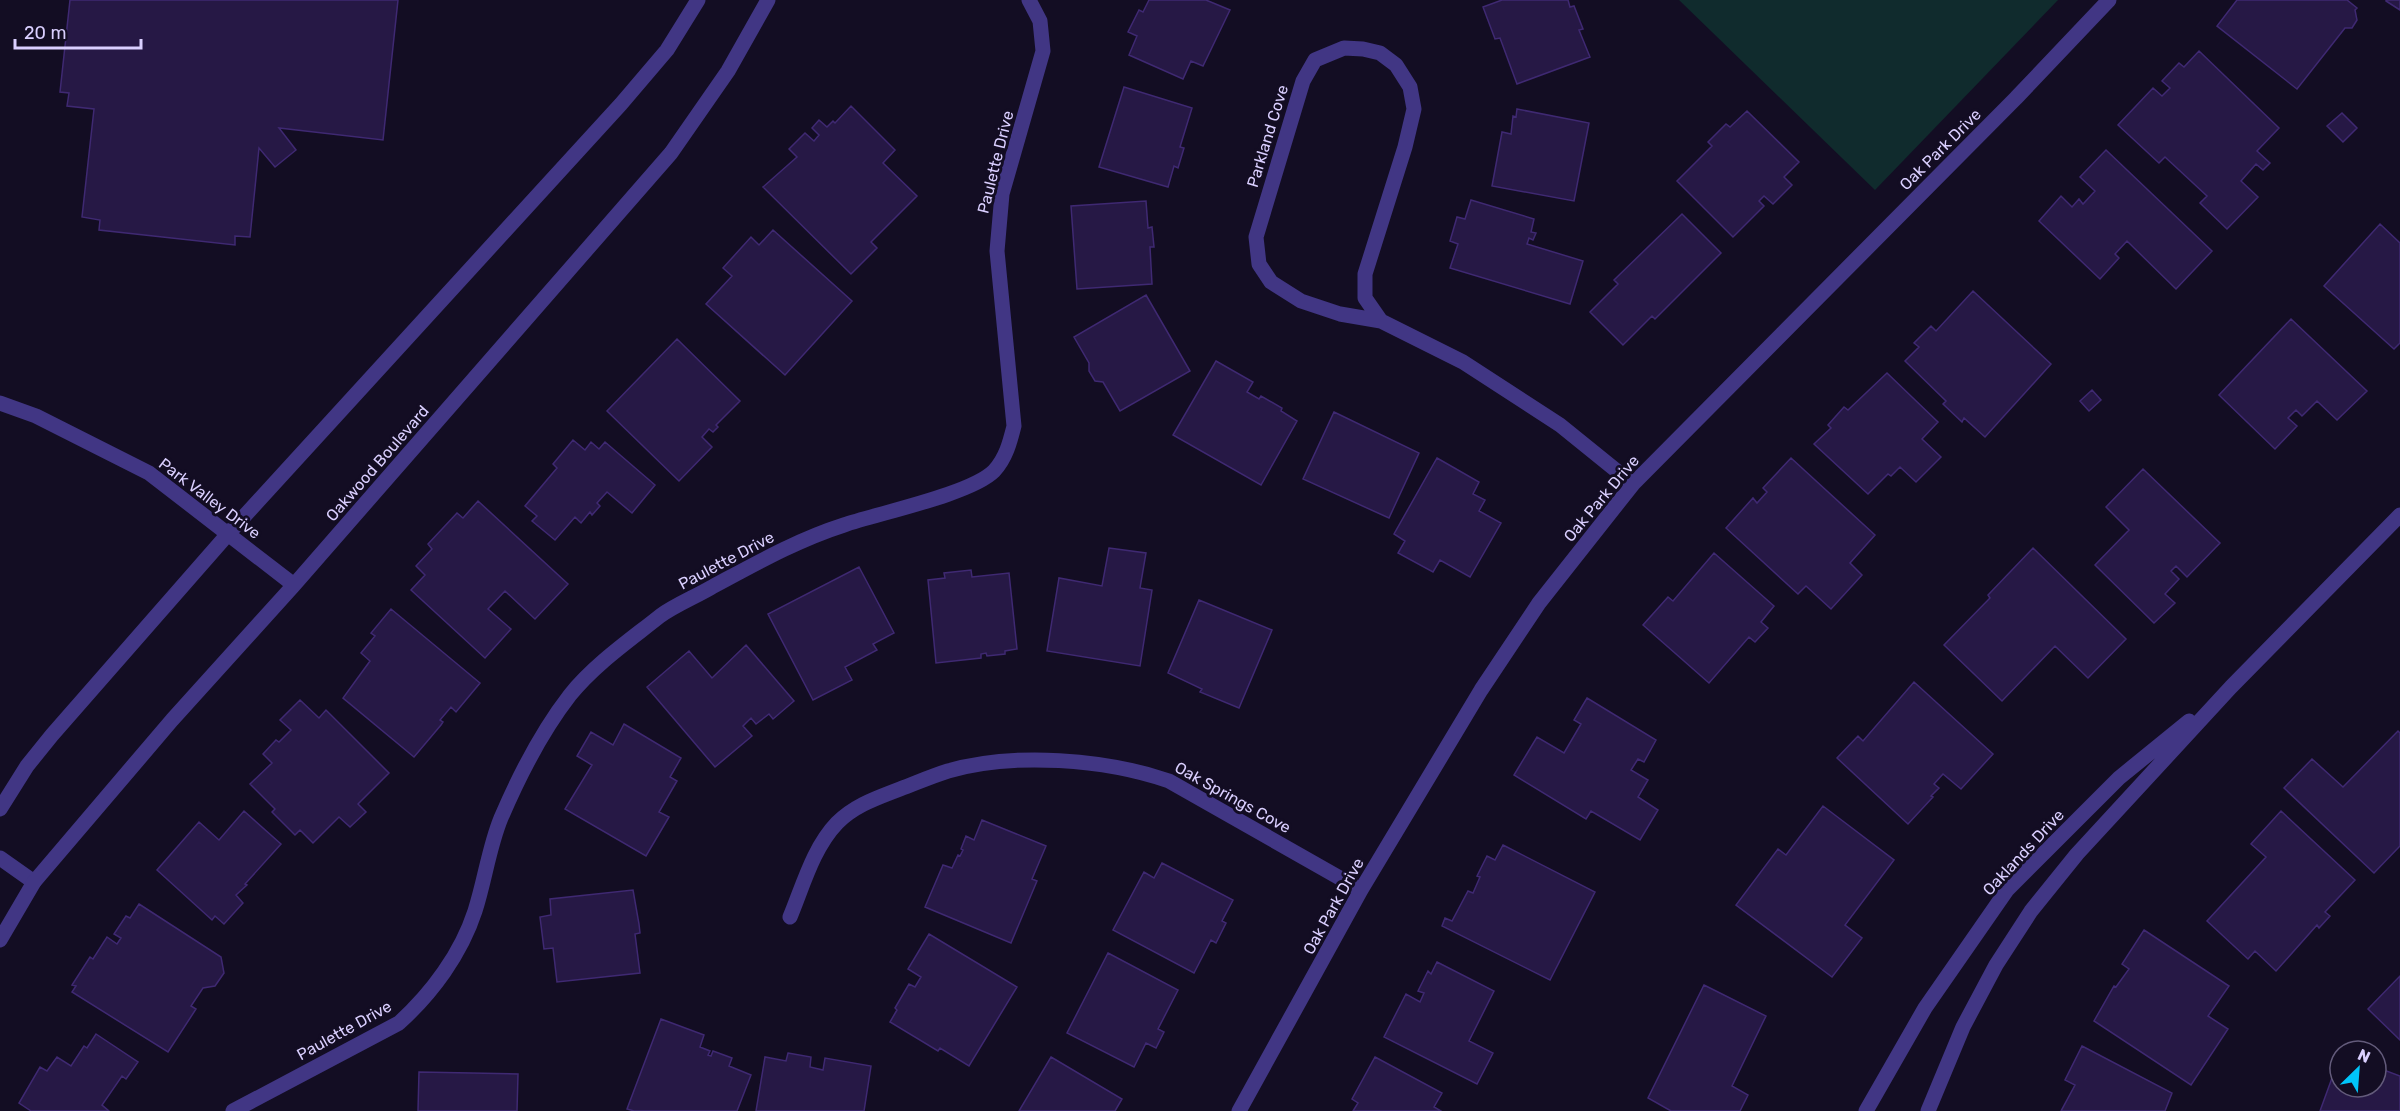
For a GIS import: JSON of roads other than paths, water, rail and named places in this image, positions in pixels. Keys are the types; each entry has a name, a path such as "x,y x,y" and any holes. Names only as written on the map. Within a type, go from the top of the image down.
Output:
{"street":[{"path":"0,809 27,766 52,735 228,534 621,105 667,50 698,0"},
{"name":"Oakwood Boulevard","path":"0,940 34,882 165,729 294,585 671,153 728,71 768,0"},
{"name":"Paulette Drive","path":"232,1111 399,1023 416,1008 460,946 475,913 500,821 550,723 572,693 611,655 663,614 780,550 843,525 971,486 994,472 1007,453 1014,426 997,250 998,221 1002,194 1043,51 1040,21 1029,0"},
{"name":"Oak Park Drive","path":"1239,1111 1361,890 1481,690 1539,603 1633,484 2008,106 2109,0"},
{"name":"Parkland Cove","path":"1380,321 1365,298 1365,274 1405,147 1414,109 1410,87 1396,65 1380,53 1344,48 1315,60 1303,81 1256,237 1260,264 1271,282 1301,301 1341,314 1380,321 1463,362 1560,425 1633,484"},
{"name":"Park Valley Drive","path":"0,403 36,416 150,473 294,585"},
{"name":"Oaklands Drive","path":"1928,1111 1963,1027 1996,965 2031,911 2077,854 2231,687 2400,515"},
{"name":"Oaklands Drive","path":"1866,1111 1925,1008 2007,890 2120,778 2231,687"},
{"name":"Oak Springs Cove","path":"790,917 818,851 836,824 861,804 949,771 1005,760 1090,763 1144,773 1169,781 1361,890"},
{"path":"0,858 34,882"}]}
